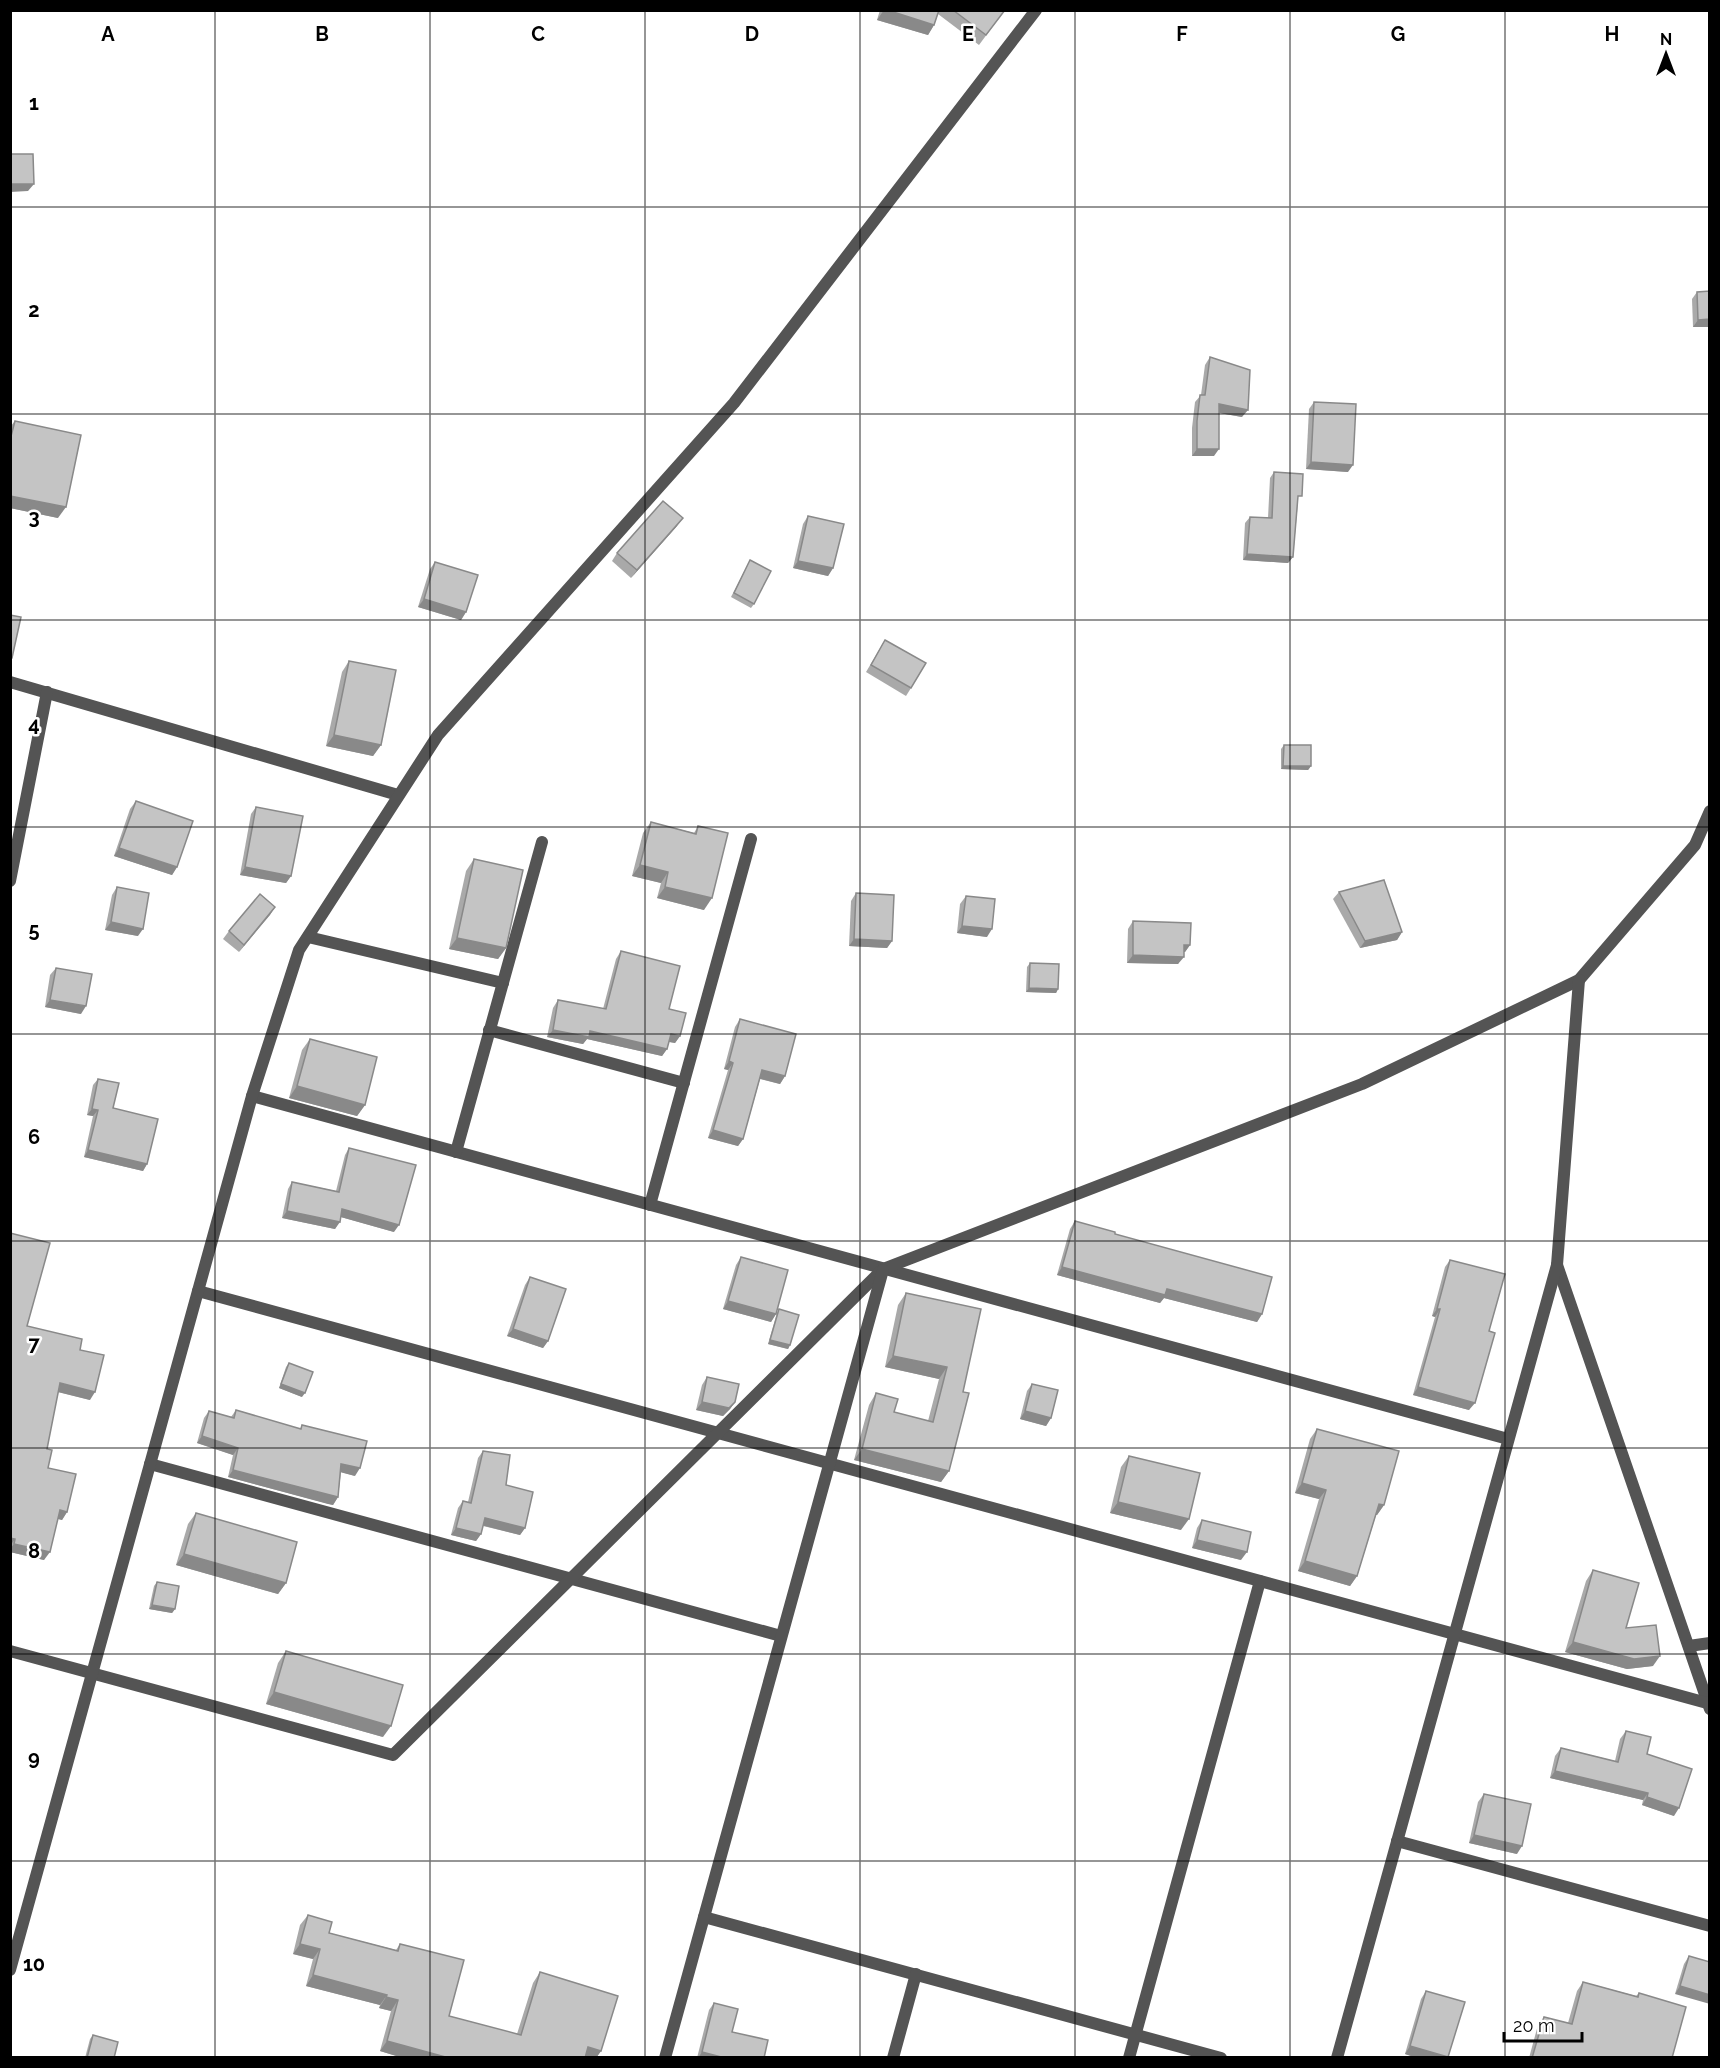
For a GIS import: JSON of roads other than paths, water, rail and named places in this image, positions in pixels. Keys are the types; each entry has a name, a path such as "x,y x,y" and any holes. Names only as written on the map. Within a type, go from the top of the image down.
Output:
{"street":[{"path":"10,1970 252,1096 299,950 438,735 734,403 1036,10"},
{"path":"10,682 398,795"},
{"path":"10,882 47,692"},
{"path":"10,1651 393,1755 883,1269 1362,1084 1579,980 1695,845 1710,812"},
{"path":"650,1205 751,839"},
{"path":"456,1152 542,842"},
{"path":"308,936 503,983"},
{"path":"1337,2058 1557,1265 1579,980"},
{"path":"489,1030 684,1083"},
{"path":"252,1096 1508,1439"},
{"path":"1557,1265 1708,1706"},
{"path":"665,2058 883,1269"},
{"path":"198,1291 1454,1634 1708,1706"},
{"path":"150,1464 781,1636"},
{"path":"1129,2058 1260,1581"},
{"path":"1689,1646 1710,1643"},
{"path":"1397,1841 1710,1926"},
{"path":"704,1917 1221,2058"},
{"path":"893,2058 916,1974"}]}
